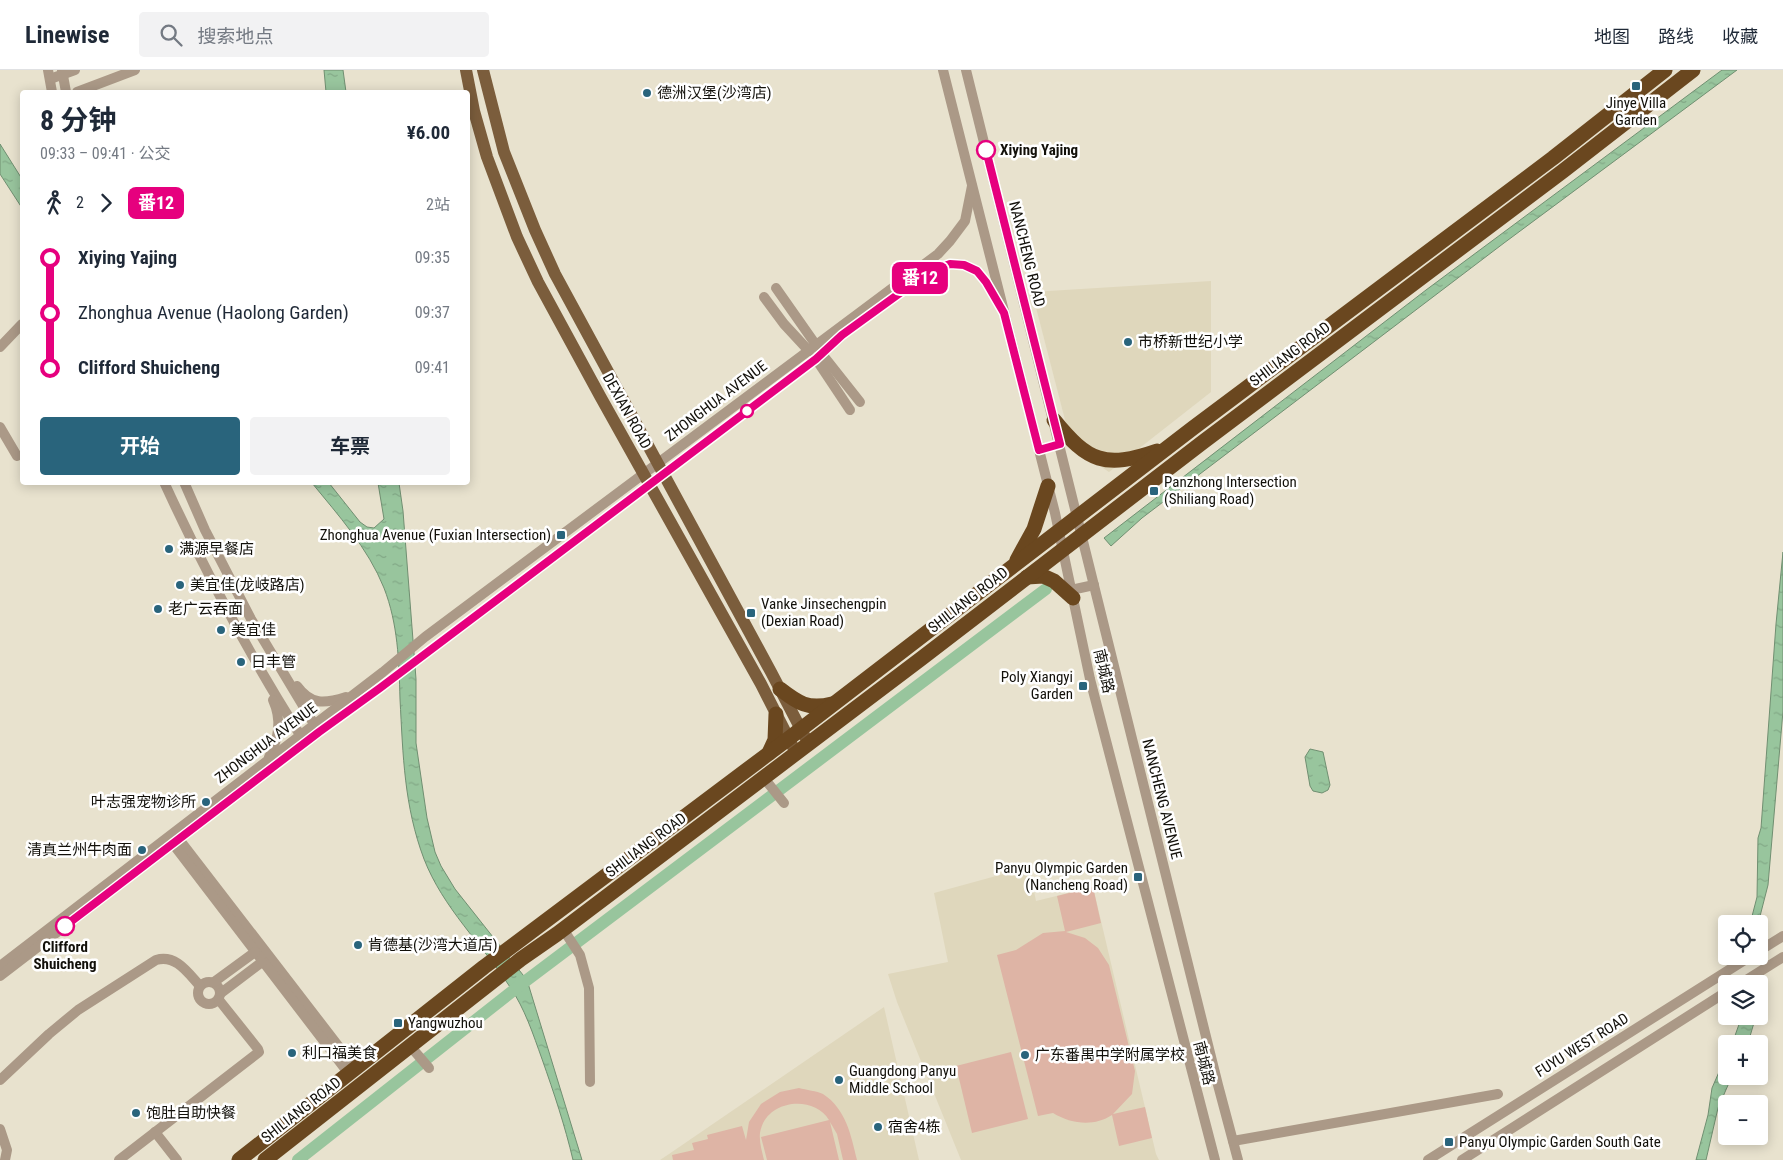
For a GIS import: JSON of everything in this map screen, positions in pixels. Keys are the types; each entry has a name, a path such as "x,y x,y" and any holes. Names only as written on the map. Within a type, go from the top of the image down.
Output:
{"highway":[{"name":"SHILIANG ROAD","path":"239,1160 484,968 836,703 1168,447 1553,158 1664,70"},
{"name":"SHILIANG ROAD","path":"265,1160 413,1049 521,959 565,933 766,781 797,753 1211,436 1563,171 1693,70"},
{"path":"1054,420 1077,446 1109,461 1133,459 1168,447"},
{"path":"1014,566 1034,529 1048,486"},
{"path":"1028,577 1043,576 1054,581 1072,594"},
{"path":"780,689 794,700 803,704 821,707 836,703"},
{"path":"769,753 775,740 776,714"}],"main road":[{"name":"DEXIAN ROAD","path":"466,70 474,110 487,158 524,252 550,304 761,684 788,739 797,753"},
{"name":"DEXIAN ROAD","path":"483,70 504,152 542,244 566,295 809,744"}],"street":[{"path":"52,90 49,75 75,70"},
{"path":"82,90 135,70"},
{"path":"943,70 972,186"},
{"name":"NANCHENG ROAD","path":"966,70 1060,444"},
{"path":"62,72 66,90"},
{"path":"102,90 122,75"},
{"name":"ZHONGHUA AVENUE","path":"661,468 690,454 816,352 926,268 950,242 965,221 972,186"},
{"name":"南城路","path":"972,186 1048,486 1093,689 1215,1160"},
{"name":"ZHONGHUA AVENUE","path":"926,268 950,264 964,265 977,271 986,282 1004,313"},
{"path":"776,288 850,410"},
{"path":"764,297 784,324 816,352 860,402"},
{"path":"0,347 20,326"},
{"name":"ZHONGHUA AVENUE","path":"661,468 684,444 816,352"},
{"path":"0,427 16,456"},
{"path":"684,444 690,454"},
{"path":"1039,450 1060,444"},
{"name":"NANCHENG AVENUE","path":"1060,444 1238,1160"},
{"path":"646,479 661,468"},
{"name":"ZHONGHUA AVENUE","path":"0,966 303,739 426,637 646,479"},
{"name":"ZHONGHUA AVENUE","path":"317,728 382,686 646,479"},
{"path":"165,485 213,582 253,655 303,739"},
{"path":"185,485 204,530 251,619 317,728"},
{"path":"1072,594 1094,585"},
{"path":"270,650 304,695 311,700 327,702 354,695"},
{"path":"253,655 278,713 278,738 267,761"},
{"name":"ZHONGHUA AVENUE","path":"0,976 267,761 303,739"},
{"path":"766,781 784,803"},
{"path":"173,838 262,962 352,1072"},
{"path":"173,838 352,1072"},
{"path":"565,933 580,955 589,988 590,1082"},
{"path":"1768,946 1783,936"},
{"path":"255,952 214,982 207,982 200,986 198,995 201,1002 208,1005 212,1004 262,962"},
{"path":"1756,975 1783,957"},
{"path":"0,1080 49,1034 78,1010 156,960 166,958 174,961 200,986"},
{"name":"FUYU WEST ROAD","path":"1428,1160 1737,965"},
{"path":"119,1160 259,1052 220,996 219,987 214,982"},
{"path":"1462,1160 1718,997"},
{"path":"413,1049 429,1068"},
{"path":"1233,1141 1498,1094"},
{"path":"0,1129 7,1150 5,1160"},
{"path":"155,1132 178,1160"}],"shaded area":[{"name":"市桥新世纪小学","path":"1211,281 1211,392 1109,472 1072,447 1032,292"},
{"name":"广东番禺中学附属学校","path":"1029,867 1036,901 1093,887 1156,1154 1159,1160 961,1160 897,1002 888,974 948,962 934,893"},
{"path":"1093,887 1101,923 1066,932 1085,938 1098,948 1109,965 1135,1071 1132,1094 1113,1114 1145,1107 1152,1138 1119,1146 1112,1115 1090,1123 1067,1120 1053,1113 1038,1116 997,955 1016,950 1043,933 1065,931 1057,896"},
{"name":"Guangdong Panyu Middle School","path":"884,1007 919,1160 660,1160 669,1154"},
{"path":"1011,1052 1028,1119 972,1133 956,1066"},
{"path":"799,1088 823,1094 837,1107 846,1123 857,1160 843,1160 837,1134 830,1122 839,1160 767,1160 761,1137 829,1120 822,1112 812,1106 790,1104 771,1113 764,1122 760,1136 764,1160 673,1160 672,1155 694,1150 692,1143 708,1139 707,1135 742,1126 746,1140 749,1122 761,1104 780,1092"}],"water":[{"path":"324,70 343,70 346,90 326,90"},
{"path":"1722,70 1737,70 1504,243 1142,518 1111,546 1104,538 1426,290"},
{"path":"0,144 20,176 20,205 0,174"},
{"path":"314,485 331,485 360,522 367,527 374,528 384,519 378,485 399,485 416,679 416,743 427,818 435,852 455,889 527,980 582,1160 573,1160 551,1084 520,1004 499,971 452,910 432,877 424,859 417,839 408,800 402,740 397,643 389,602 370,559"},
{"path":"1783,552 1783,711 1768,885 1760,915 1752,915 1757,897 1758,838 1761,828"},
{"path":"1310,749 1323,752 1330,785 1328,790 1322,793 1313,791 1310,786 1305,757"},
{"path":"1739,1025 1753,1025 1750,1035 1735,1035"},
{"path":"1718,1074 1718,1085 1728,1085 1724,1095 1718,1095 1718,1108 1706,1160 1696,1160 1708,1115 1712,1088"}],"waterway":[{"path":"298,1160 519,986 1046,589"}],"bus line":[{"name":"番12","path":"65,926 319,732 816,359 842,335 929,272 950,264 964,265 977,271 986,282 1004,313 1039,450 1060,444 986,150"}],"place":[{"name":"Jinye Villa Garden","path":"1636,86"},
{"name":"德洲汉堡(沙湾店)","path":"647,93"},
{"name":"Xiying Yajing","path":"986,150"},
{"name":"市桥新世纪小学","path":"1128,342"},
{"name":"Panzhong Intersection (Shiliang Road)","path":"1154,491"},
{"name":"Zhonghua Avenue (Fuxian Intersection)","path":"561,535"},
{"name":"满源早餐店","path":"169,549"},
{"name":"美宜佳(龙岐路店)","path":"180,585"},
{"name":"老广云吞面","path":"158,609"},
{"name":"Vanke Jinsechengpin (Dexian Road)","path":"751,613"},
{"name":"美宜佳","path":"221,630"},
{"name":"日丰管","path":"241,662"},
{"name":"Poly Xiangyi Garden","path":"1083,686"},
{"name":"叶志强宠物诊所","path":"206,802"},
{"name":"清真兰州牛肉面","path":"142,850"},
{"name":"Panyu Olympic Garden (Nancheng Road)","path":"1138,877"},
{"name":"Clifford Shuicheng","path":"65,926"},
{"name":"肯德基(沙湾大道店)","path":"358,945"},
{"name":"Yangwuzhou","path":"398,1023"},
{"name":"利口福美食","path":"292,1053"},
{"name":"广东番禺中学附属学校","path":"1025,1055"},
{"name":"Guangdong Panyu Middle School","path":"839,1080"},
{"name":"饱肚自助快餐","path":"136,1113"},
{"name":"宿舍4栋","path":"878,1127"},
{"name":"Panyu Olympic Garden South Gate","path":"1449,1142"}]}
